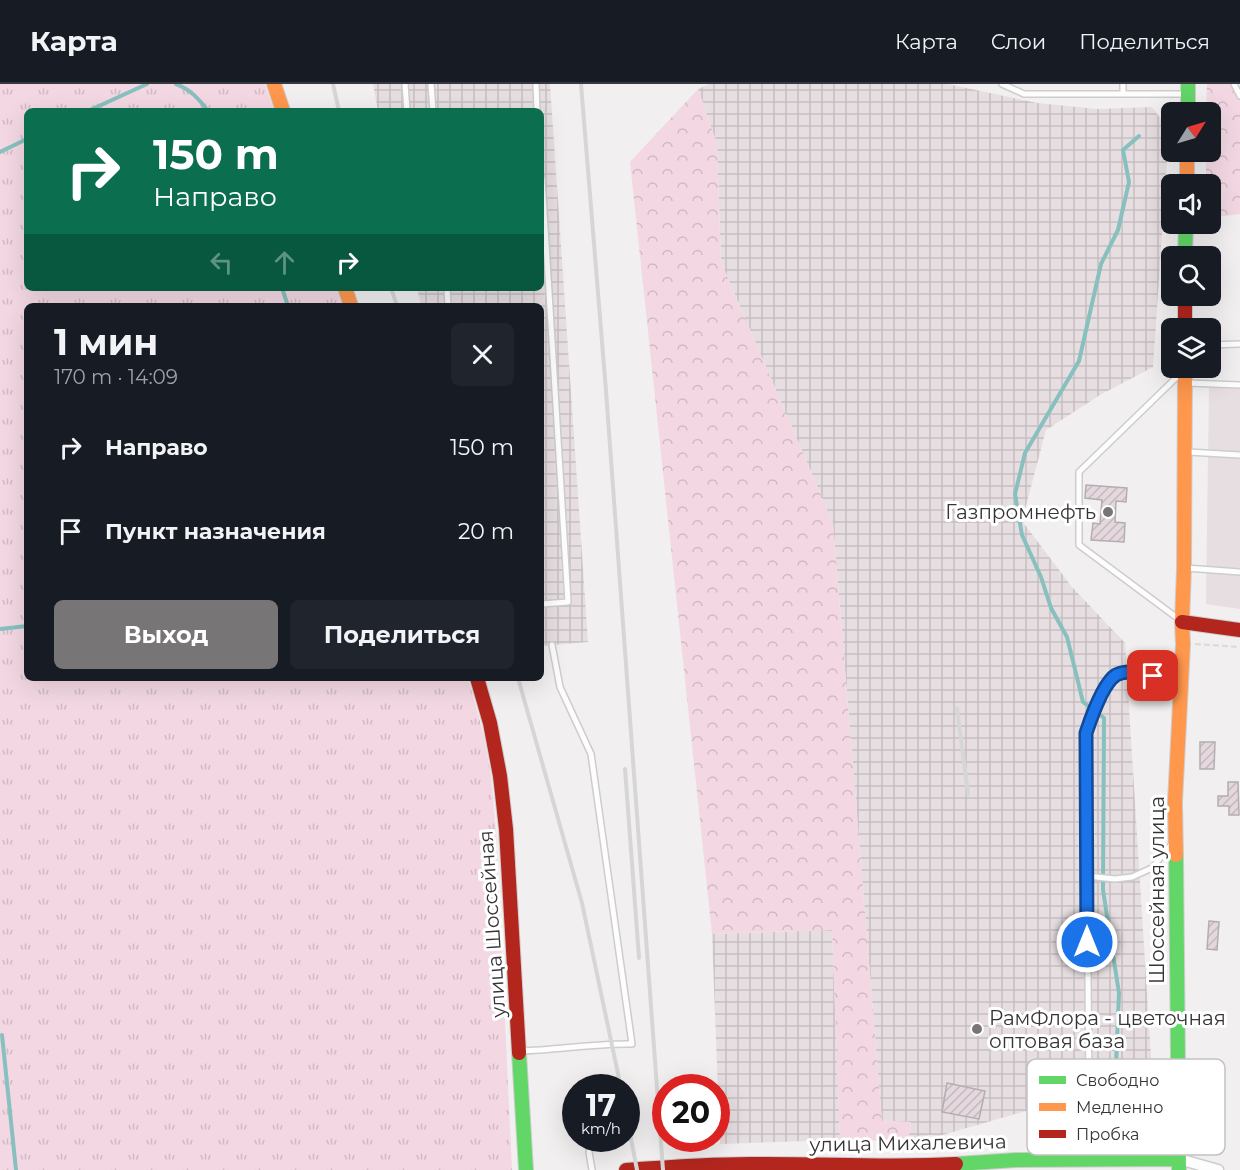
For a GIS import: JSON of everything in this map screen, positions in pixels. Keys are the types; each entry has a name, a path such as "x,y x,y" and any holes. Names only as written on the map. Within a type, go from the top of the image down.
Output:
{"main road":[{"path":"274,84 282,108"},
{"name":"Шоссейная улица","path":"1178,1059 1175,802 1183,644 1185,378"},
{"path":"1182,622 1240,630"},
{"name":"улица Шоссейная","path":"478,681 490,723 500,776 506,829 526,1170"},
{"name":"улица Михалевича","path":"626,1170 750,1164 915,1166 1016,1160 1179,1164"}],"street":[{"path":"1179,1164 1218,1170"}],"lane":[{"path":"405,84 407,108"},
{"path":"431,84 434,108"},
{"path":"536,84 537,108"},
{"path":"1002,84 1024,94 1124,94 1188,89"},
{"path":"1123,84 1124,94"},
{"path":"1234,84 1240,96"},
{"path":"544,211 568,602 544,604"},
{"path":"1221,345 1240,344"},
{"path":"1180,378 1079,472 1079,545 1182,622"},
{"path":"1208,378 1240,385"},
{"path":"1185,452 1240,455"},
{"path":"1184,568 1240,572"},
{"path":"519,1051 597,1044 632,1044 591,754 560,687 552,645"},
{"path":"1089,1059 1086,733 1104,691 1109,682 1118,674 1139,672 1153,676 1180,697"},
{"path":"1087,876 1115,879 1132,877 1152,868 1175,840"},
{"path":"589,1152 592,1170"}],"path":[{"path":"1183,644 1240,647"}],"shaded area":[{"path":"373,84 550,84 588,642 544,646 544,303 420,303 418,291 544,291 544,108 377,108"},
{"path":"709,84 948,84 1037,103 1097,109 1152,107 1161,119 1161,162 1167,162 1166,174 1161,174 1162,234 1153,367 1100,395 1046,430 1022,521 1072,587 1125,643 1151,1059 1027,1059 1027,1111 939,1136 929,1135 908,1141 911,1122 882,1121 833,523 721,262 717,144 698,89"},
{"path":"1209,386 1240,389 1240,609 1206,604"},
{"path":"832,930 840,1140 730,1144 730,1074 717,1074 712,934"}],"green space":[{"path":"0,84 265,84 273,108 24,108 24,291 337,291 342,303 24,303 24,681 469,681 484,736 491,776 496,831 512,1170 0,1170"},
{"path":"1207,84 1235,84 1240,94 1240,214 1221,216 1221,174 1206,174 1206,162 1221,162 1221,102 1206,102"},
{"path":"698,89 717,144 721,262 833,523 882,1121 911,1122 908,1141 840,1140 832,930 712,934 630,162"}],"building":[{"name":"Газпромнефть","path":"1086,485 1127,488 1126,502 1116,501 1115,522 1125,523 1124,542 1091,540 1093,523 1100,524 1102,500 1085,498"},
{"path":"1200,742 1215,742 1214,769 1200,769"},
{"path":"1228,782 1238,782 1239,815 1229,815 1229,806 1218,806 1218,796 1228,796"},
{"path":"1209,921 1219,922 1217,950 1207,949"},
{"path":"947,1083 985,1091 979,1119 942,1112"}],"waterway":[{"path":"95,108 147,84"},
{"path":"176,84 194,95 206,108"},
{"path":"1116,1059 1119,993 1103,890 1104,718 1083,702 1067,637 1051,608 1041,577 1022,535 1015,494 1025,453 1079,361 1101,264 1118,230 1129,182 1123,150 1139,136"},
{"path":"0,152 24,140"},
{"path":"283,291 287,303"},
{"path":"0,629 24,626"},
{"path":"2,1035 16,1170"}],"railway":[{"path":"333,84 338,108"},
{"path":"581,84 606,391 663,1170"},
{"path":"392,291 396,303"},
{"path":"519,681 582,903 618,1074"},
{"path":"957,708 968,794"},
{"path":"625,769 639,958"},
{"path":"634,1152 637,1170"}],"traffic: fast":[{"path":"1188,84 1188,102"},
{"path":"1185,246 1186,234"},
{"path":"1176,855 1178,1059"},
{"path":"519,1053 526,1170"},
{"path":"1179,1155 1179,1170"},
{"path":"956,1164 1016,1160 1179,1159"}],"traffic: slow":[{"path":"274,84 282,108"},
{"path":"1187,162 1187,174"},
{"path":"346,291 350,303"},
{"path":"1176,855 1175,802 1183,644 1185,378"}],"traffic: jam":[{"path":"1185,306 1185,318"},
{"path":"1182,622 1240,630"},
{"path":"478,681 490,723 500,776 506,829 519,1053"},
{"path":"626,1170 734,1164 904,1166 956,1164"}],"place":[{"name":"Газпромнефть","path":"1108,512"},
{"name":"РамФлора - цветочная оптовая база","path":"977,1029"}],"route":[{"path":"1087,942 1086,733 1109,682 1118,674 1139,672 1153,676"}]}
